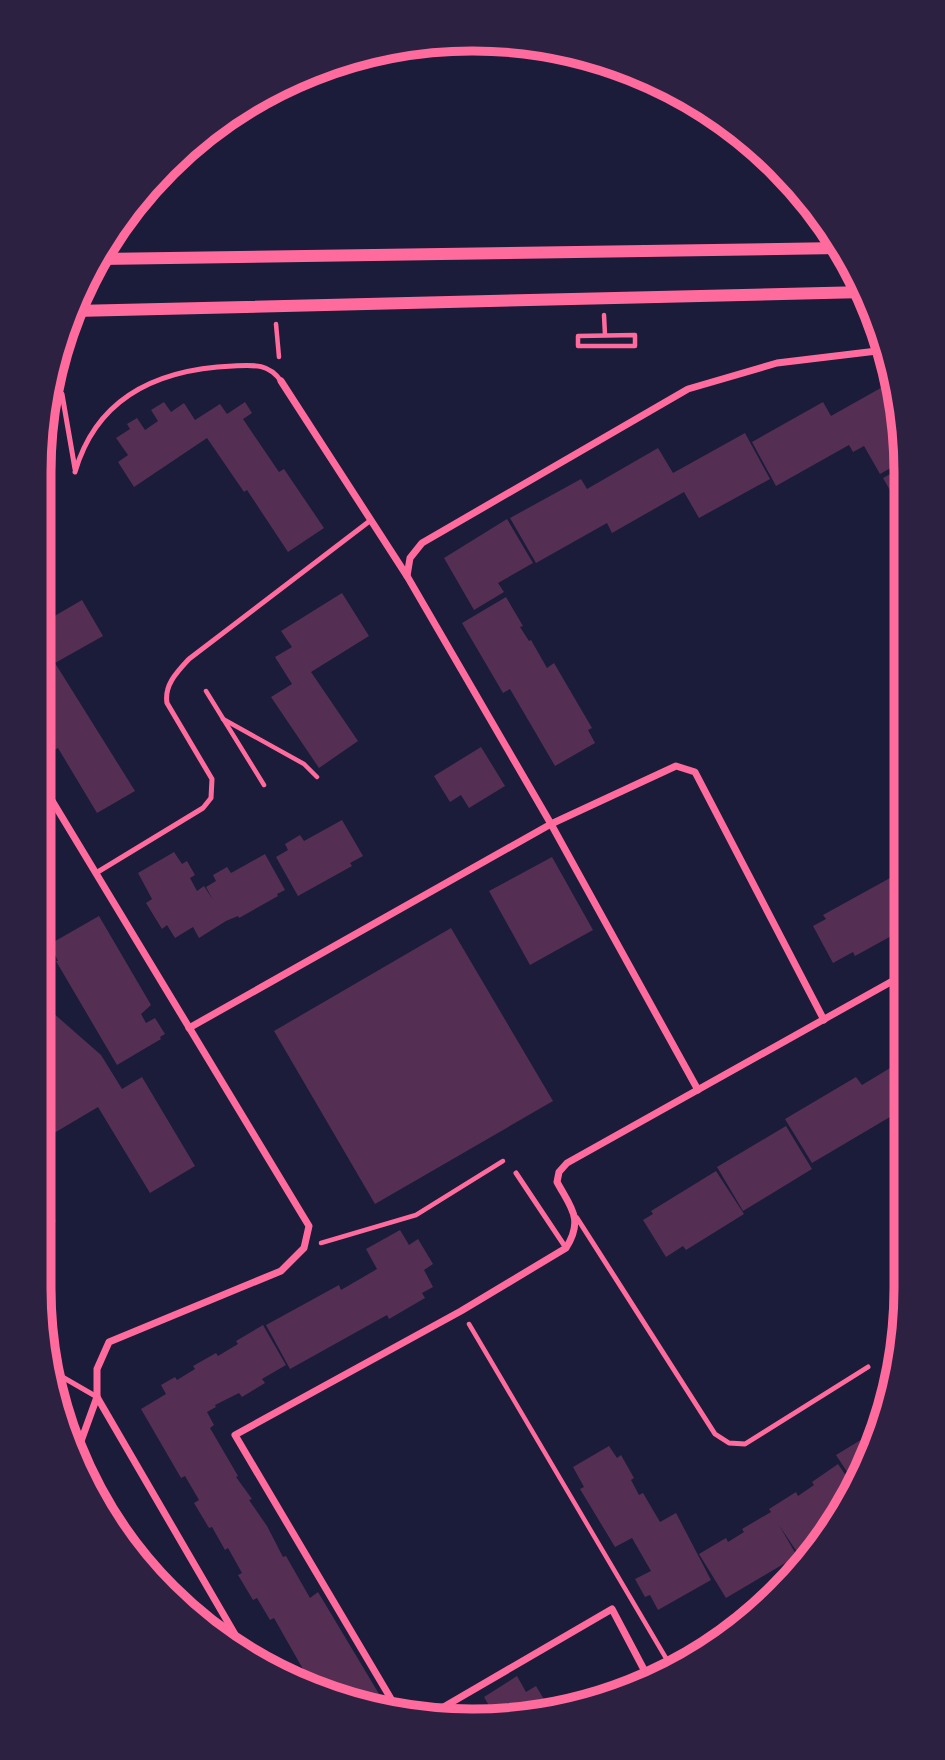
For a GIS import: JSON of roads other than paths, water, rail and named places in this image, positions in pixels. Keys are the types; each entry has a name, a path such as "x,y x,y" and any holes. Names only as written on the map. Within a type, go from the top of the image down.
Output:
{"street":[{"path":"109,259 829,248"},
{"path":"83,311 854,292"},
{"path":"408,576 410,558 422,543 688,389 776,363 876,351"},
{"path":"281,381 408,576 551,824 698,1090"},
{"path":"189,1028 551,824 676,766 695,772 824,1020"},
{"path":"51,799 309,1226 304,1248 281,1271 109,1342 97,1369 97,1397 81,1443"},
{"path":"393,1701 234,1435 461,1311 566,1248 574,1235 577,1218 556,1182 559,1172 567,1163 894,980"},
{"path":"97,1397 236,1636"},
{"path":"442,1708 612,1609 645,1672"}],"lane":[{"path":"62,394 75,472 81,453 96,427 110,411 150,383 173,373 207,367 249,365 263,365 274,371 281,381"},
{"path":"96,873 203,808 211,798 212,779 167,703 168,686 180,668 371,520"},
{"path":"516,1173 566,1248"},
{"path":"577,1218 715,1434 729,1443 745,1444 868,1367"},
{"path":"60,1376 97,1397"}]}
